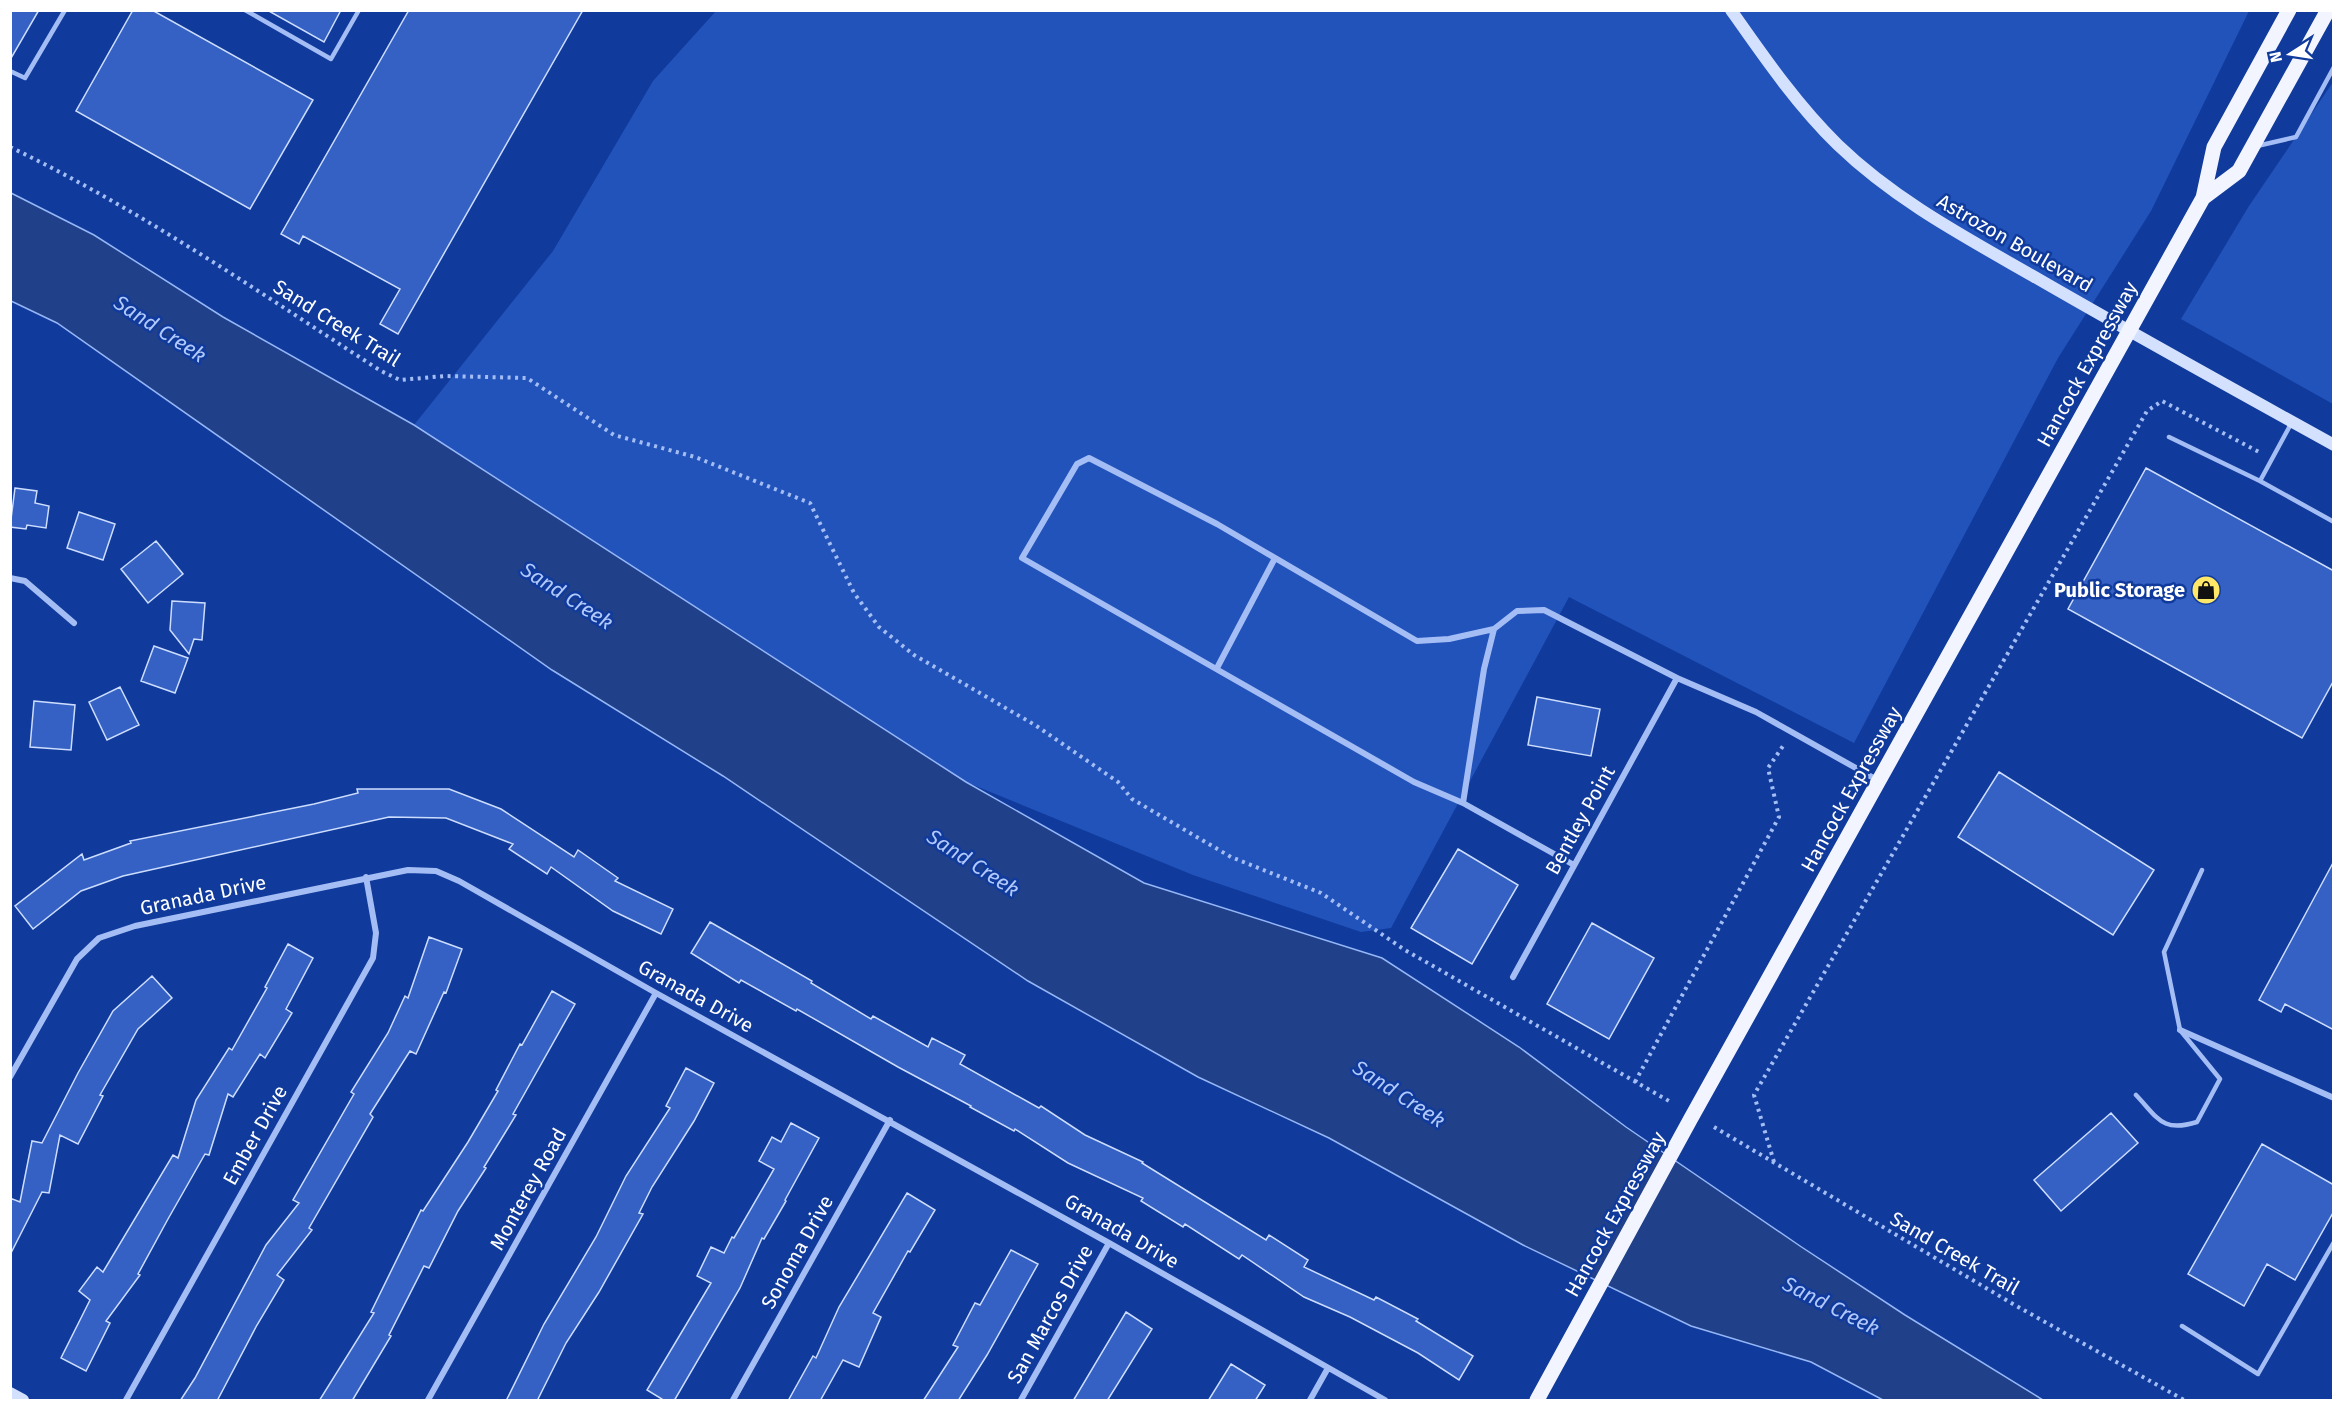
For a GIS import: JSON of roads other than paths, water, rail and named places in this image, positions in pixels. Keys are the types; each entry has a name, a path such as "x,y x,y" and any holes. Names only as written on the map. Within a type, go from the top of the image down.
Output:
{"main road":[{"name":"Astrozon Boulevard","path":"1731,10 1780,79 1837,144 1873,176 1915,208 2129,332 2334,445"},
{"name":"Hancock Expressway","path":"1537,1401 1689,1120 2203,198 2214,147 2289,10"},
{"name":"Hancock Expressway","path":"2203,198 2239,171 2328,10"},
{"path":"10,1393 23,1401"}],"street":[{"path":"1574,866 1462,803 1414,782 1022,558 1077,464 1089,458 1217,524 1417,641 1449,639 1494,630 1517,611 1544,610 1677,678 1756,712 1880,781"},
{"path":"1217,668 1275,558"},
{"path":"10,578 25,581 74,623"},
{"path":"1462,803 1484,669 1494,630"},
{"name":"Bentley Point","path":"1513,977 1677,678"},
{"name":"Granada Drive","path":"11,1075 77,959 99,938 135,926 366,877 408,870 436,871 459,881 656,993 890,1120 1385,1401"},
{"name":"Ember Drive","path":"126,1401 373,958 376,933 366,877"},
{"name":"Monterey Road","path":"428,1401 656,993"},
{"path":"2180,1030 2334,1098"},
{"name":"Sonoma Drive","path":"733,1401 890,1120"},
{"name":"San Marcos Drive","path":"1021,1401 1109,1243"},
{"path":"1310,1401 1328,1368"}],"lane":[{"path":"10,71 25,78 65,10"},
{"path":"245,10 331,59 359,10"},
{"path":"2251,148 2296,137 2334,67"},
{"path":"2260,481 2292,422"},
{"path":"2169,437 2260,481 2334,522"},
{"path":"2136,1095 2164,1124 2180,1128 2197,1122 2220,1079 2180,1030 2164,952 2202,870"},
{"path":"2182,1326 2258,1374 2334,1242"}],"water":[{"name":"Sand Creek","path":"11,193 94,235 223,317 414,425 966,782 1144,883 1382,958 1519,1047 1626,1127 1800,1246 1905,1315 2043,1400 1883,1400 1811,1362 1691,1326 1523,1245 1329,1138 1198,1077 1028,981 723,776 552,670 57,323 11,301"}],"place":[{"name":"Public Storage","path":"2206,590"}]}
